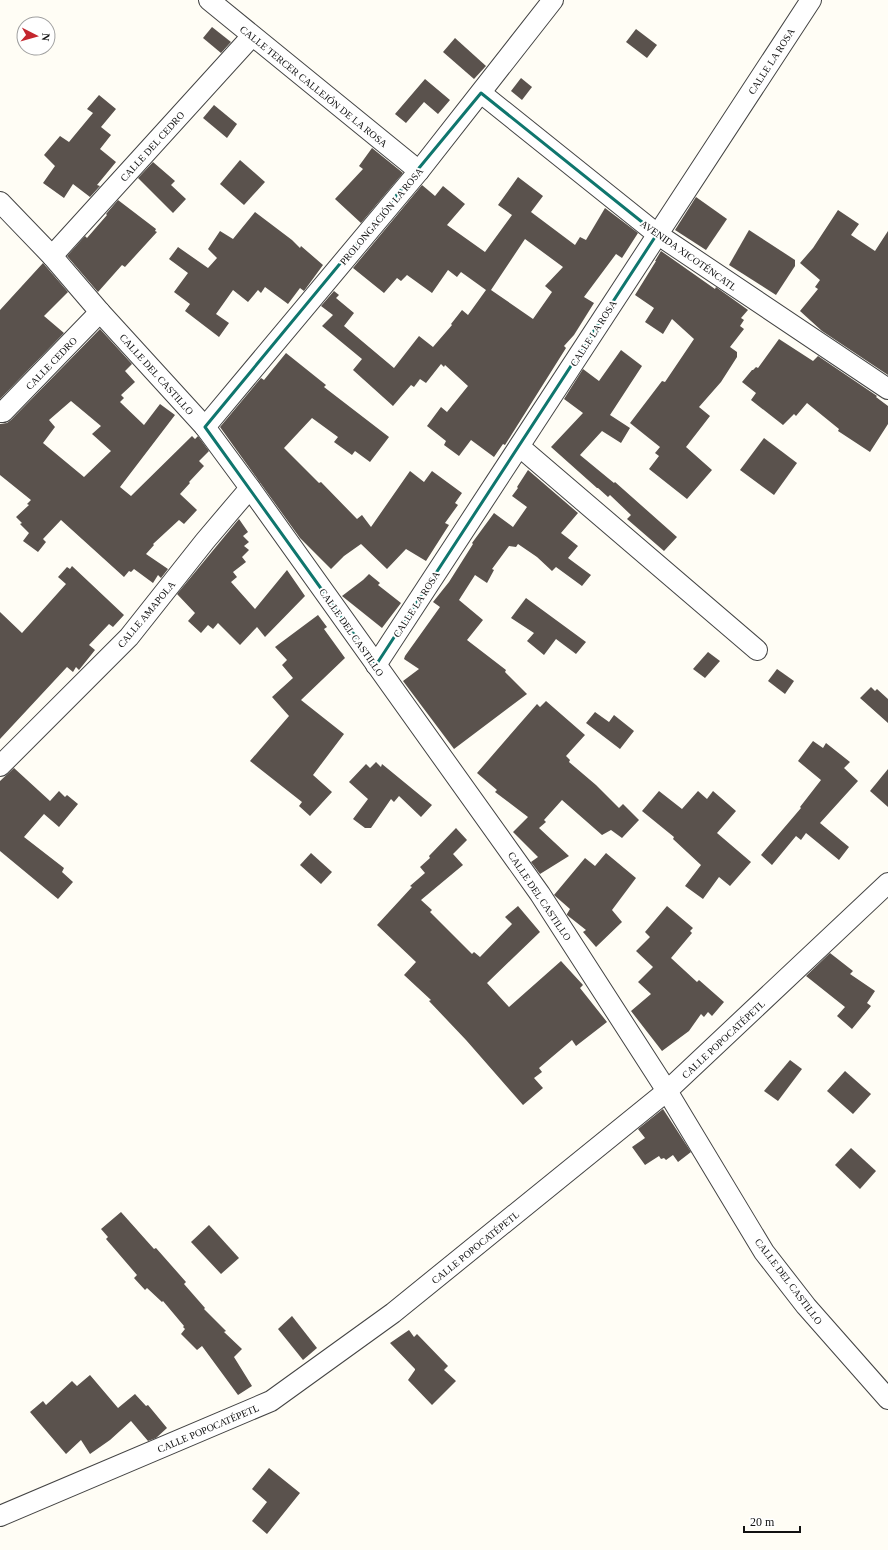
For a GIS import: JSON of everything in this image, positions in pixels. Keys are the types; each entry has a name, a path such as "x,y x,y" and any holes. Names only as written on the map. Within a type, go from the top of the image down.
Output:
{"street":[{"name":"CALLE TERCER CALLEJÓN DE LA ROSA","path":"209,0 419,171"},
{"name":"PROLONGACIÓN LA ROSA","path":"204,427 419,171 553,0"},
{"name":"CALLE LA ROSA","path":"376,665 811,0"},
{"name":"CALLE DEL CEDRO","path":"52,256 252,36"},
{"name":"AVENIDA XICOTÉNCATL","path":"481,93 657,234 888,389"},
{"name":"CALLE DEL CASTILLO","path":"0,202 52,256 100,312 204,427 250,488 540,894 667,1091 764,1252 806,1306 888,1400"},
{"name":"CALLE CEDRO","path":"0,412 3,412 32,383 100,312"},
{"path":"520,446 757,650"},
{"name":"CALLE AMAPOLA","path":"0,766 129,637 205,541 250,488"},
{"name":"CALLE POPOCATÉPETL","path":"0,1516 271,1401 393,1313 667,1091 888,883"}],"highlighted area":[{"path":"481,93 657,234 376,665 205,427"}],"building":[{"path":"212,27 231,42 221,53 203,38"},
{"path":"636,29 657,45 647,58 626,42"},
{"path":"455,38 486,66 474,79 443,52"},
{"path":"521,78 532,87 522,100 511,91"},
{"path":"425,79 450,100 438,114 424,102 406,123 395,114"},
{"path":"99,95 116,109 101,127 111,135 100,149 116,162 97,185 100,186 90,197 73,184 64,198 43,183 55,166 44,155 60,136 69,142 93,113 87,109"},
{"path":"214,105 237,124 227,138 203,118"},
{"path":"372,148 403,173 361,223 335,199 363,169 359,166"},
{"path":"240,160 265,182 244,205 220,184"},
{"path":"153,162 175,181 171,185 186,199 173,213 138,178"},
{"path":"518,177 543,196 531,212 575,245 580,237 586,240 605,208 638,233 622,258 616,254 584,297 594,303 574,335 564,346 566,348 505,445 503,444 494,457 471,440 459,456 444,445 446,441 427,426 441,407 447,412 468,386 445,365 444,367 441,364 426,383 420,379 414,387 411,385 393,406 353,370 362,359 322,326 333,315 321,306 334,291 339,295 336,298 354,313 344,326 394,368 419,336 433,347 452,325 451,324 462,310 468,315 486,290 461,272 457,277 448,270 432,293 407,275 401,281 397,278 384,293 353,268 422,185 435,196 443,186 465,204 447,225 485,252 512,215 498,205","holes":["525,239 563,267 545,286 552,292 533,319 491,290"]},
{"path":"696,197 727,219 706,250 675,230"},
{"path":"118,200 156,229 155,231 157,232 125,267 122,265 98,292 67,256 85,236 87,238"},
{"path":"838,210 859,224 851,235 875,251 888,231 888,375 822,331 800,311 818,289 815,287 820,280 800,263 813,248"},
{"path":"255,212 292,240 300,248 301,246 323,265 304,291 300,288 288,304 265,287 261,293 258,290 248,302 233,290 216,314 229,323 219,337 185,311 190,304 174,292 188,273 169,259 178,247 208,268 217,258 208,249 220,231 233,239"},
{"path":"749,230 795,260 795,266 776,295 729,265"},
{"path":"661,251 748,310 741,318 744,320 740,326 744,329 730,347 737,352 737,357 721,382 699,407 710,416 686,447 712,470 687,499 649,469 659,456 655,453 660,447 630,423 662,381 665,382 694,339 672,319 663,334 645,322 654,308 635,295"},
{"path":"43,263 68,292 44,316 64,333 0,399 0,310"},
{"path":"100,329 132,364 125,371 135,382 121,395 124,398 120,402 144,425 160,404 175,415 120,487 131,496 192,436 195,439 198,436 209,451 199,461 204,466 180,494 197,510 184,524 179,520 153,544 154,545 146,554 168,569 161,578 158,575 153,583 134,569 131,572 129,571 124,577 61,520 43,539 46,542 38,552 23,541 29,533 20,524 22,523 16,517 29,505 27,504 31,500 0,475 0,424 7,423","holes":["71,401 101,426 92,434 111,451 84,477 43,443 55,427 49,420"]},
{"path":"779,339 813,361 818,356 877,396 876,397 888,406 888,424 870,452 838,431 839,429 807,403 796,416 794,414 783,425 751,400 756,393 742,382 752,370 756,367 758,368"},
{"path":"621,350 642,366 610,415 630,428 621,443 602,431 580,455 614,483 615,482 677,537 664,551 627,519 631,515 610,495 608,497 551,447 583,413 564,399 583,369 599,381"},
{"path":"286,353 326,385 324,387 389,437 370,462 355,451 352,455 334,442 338,437 312,418 284,448 319,483 321,482 357,519 362,515 371,527 410,471 424,482 432,471 462,493 455,503 458,505 445,523 449,525 426,561 406,549 387,569 361,544 344,556 331,569 300,538 220,427 261,378 264,380"},
{"path":"764,438 797,463 774,495 740,470"},
{"path":"528,470 578,513 561,533 578,546 568,558 591,575 582,586 556,567 552,571 537,557 518,544 516,547 509,546 492,569 494,570 487,583 475,575 459,600 483,620 467,640 506,670 505,672 527,694 454,749 403,681 419,669 404,659 440,607 433,602 449,582 473,544 472,543 494,513 513,527 527,507 512,496"},
{"path":"239,519 248,532 243,536 249,542 244,546 249,550 242,557 246,562 233,572 237,577 231,582 255,609 287,570 305,596 265,637 257,627 240,645 218,623 213,629 208,625 201,633 188,621 195,613 177,594"},
{"path":"72,566 124,615 113,627 109,624 89,645 95,650 79,670 76,667 73,672 67,667 0,739 0,612 22,633 66,584 58,577 67,567 70,569"},
{"path":"369,574 380,583 378,585 401,603 382,628 342,596"},
{"path":"526,598 586,642 576,654 556,639 544,655 527,641 534,633 511,618"},
{"path":"318,615 327,627 324,629 345,658 301,700 344,734 313,775 332,792 310,816 299,806 302,802 250,761 289,716 272,697 293,678 282,665 287,660 275,647"},
{"path":"708,652 720,661 705,678 693,669"},
{"path":"777,669 794,681 785,694 768,681"},
{"path":"871,687 875,691 877,689 888,699 888,723 860,698"},
{"path":"546,701 585,735 566,756 570,760 569,762 596,785 619,808 623,804 639,820 622,838 611,830 602,835 562,800 544,820 546,822 539,828 569,856 540,874 531,862 538,857 513,832 528,817 495,792 497,790 477,773 537,704 540,707"},
{"path":"595,712 609,722 614,715 634,731 620,749 586,723"},
{"path":"813,741 823,748 826,743 850,762 844,768 858,781 820,823 849,847 839,860 806,833 801,840 796,836 772,865 761,855 801,808 800,807 821,780 798,761"},
{"path":"376,762 381,767 382,764 432,805 421,817 399,796 394,802 391,799 371,828 365,828 353,819 368,799 349,782 366,764 370,768"},
{"path":"14,768 50,801 59,791 65,797 67,795 78,804 59,827 44,814 24,837 64,868 62,872 73,882 58,899 0,851 0,781"},
{"path":"888,769 888,807 870,791"},
{"path":"659,791 682,809 698,791 707,799 713,791 736,811 717,833 751,862 730,886 719,877 703,899 685,886 701,865 673,839 674,837 642,811"},
{"path":"456,828 467,840 453,854 463,865 421,900 432,910 430,912 472,954 474,952 480,957 512,924 505,917 518,906 540,932 487,983 509,1007 561,961 583,985 580,988 607,1022 576,1046 572,1040 539,1068 542,1072 534,1078 543,1088 523,1105 466,1040 429,1001 431,1000 404,975 416,962 377,925 412,887 410,886 425,873 420,867 430,858 429,856"},
{"path":"311,853 332,872 321,884 300,865"},
{"path":"606,853 636,878 612,910 622,922 596,947 583,932 586,930 567,915 570,909 554,895 585,858 595,866"},
{"path":"667,906 693,928 690,931 692,933 671,958 697,982 699,980 724,1002 712,1016 708,1012 704,1017 701,1014 689,1031 662,1051 631,1011 651,994 638,982 653,967 636,951 650,937 645,932"},
{"path":"830,953 853,971 850,974 875,991 867,1003 871,1006 852,1029 837,1016 845,1007 806,976"},
{"path":"790,1060 802,1069 778,1101 764,1091"},
{"path":"845,1071 871,1094 853,1114 827,1091"},
{"path":"663,1109 691,1152 678,1162 673,1155 666,1160 664,1158 661,1159 659,1156 645,1165 632,1147 645,1138 638,1129"},
{"path":"851,1148 876,1171 860,1189 835,1165"},
{"path":"121,1212 154,1249 156,1248 186,1282 184,1284 205,1308 204,1309 226,1331 224,1332 242,1349 234,1357 252,1386 238,1395 202,1346 197,1350 181,1334 185,1329 183,1327 184,1326 163,1301 162,1302 147,1288 145,1290 134,1278 137,1275 106,1239 108,1237 101,1229"},
{"path":"209,1225 239,1258 221,1274 191,1242"},
{"path":"292,1316 317,1348 303,1360 278,1329"},
{"path":"409,1330 414,1337 417,1334 448,1366 444,1370 456,1381 432,1405 408,1380 415,1369 390,1343"},
{"path":"90,1375 118,1408 135,1394 146,1406 148,1405 167,1428 156,1438 148,1441 131,1421 110,1440 90,1454 81,1440 66,1454 30,1412 43,1401 46,1405 72,1381 77,1386"},
{"path":"269,1468 300,1493 267,1534 252,1521 267,1502 252,1489"}]}
